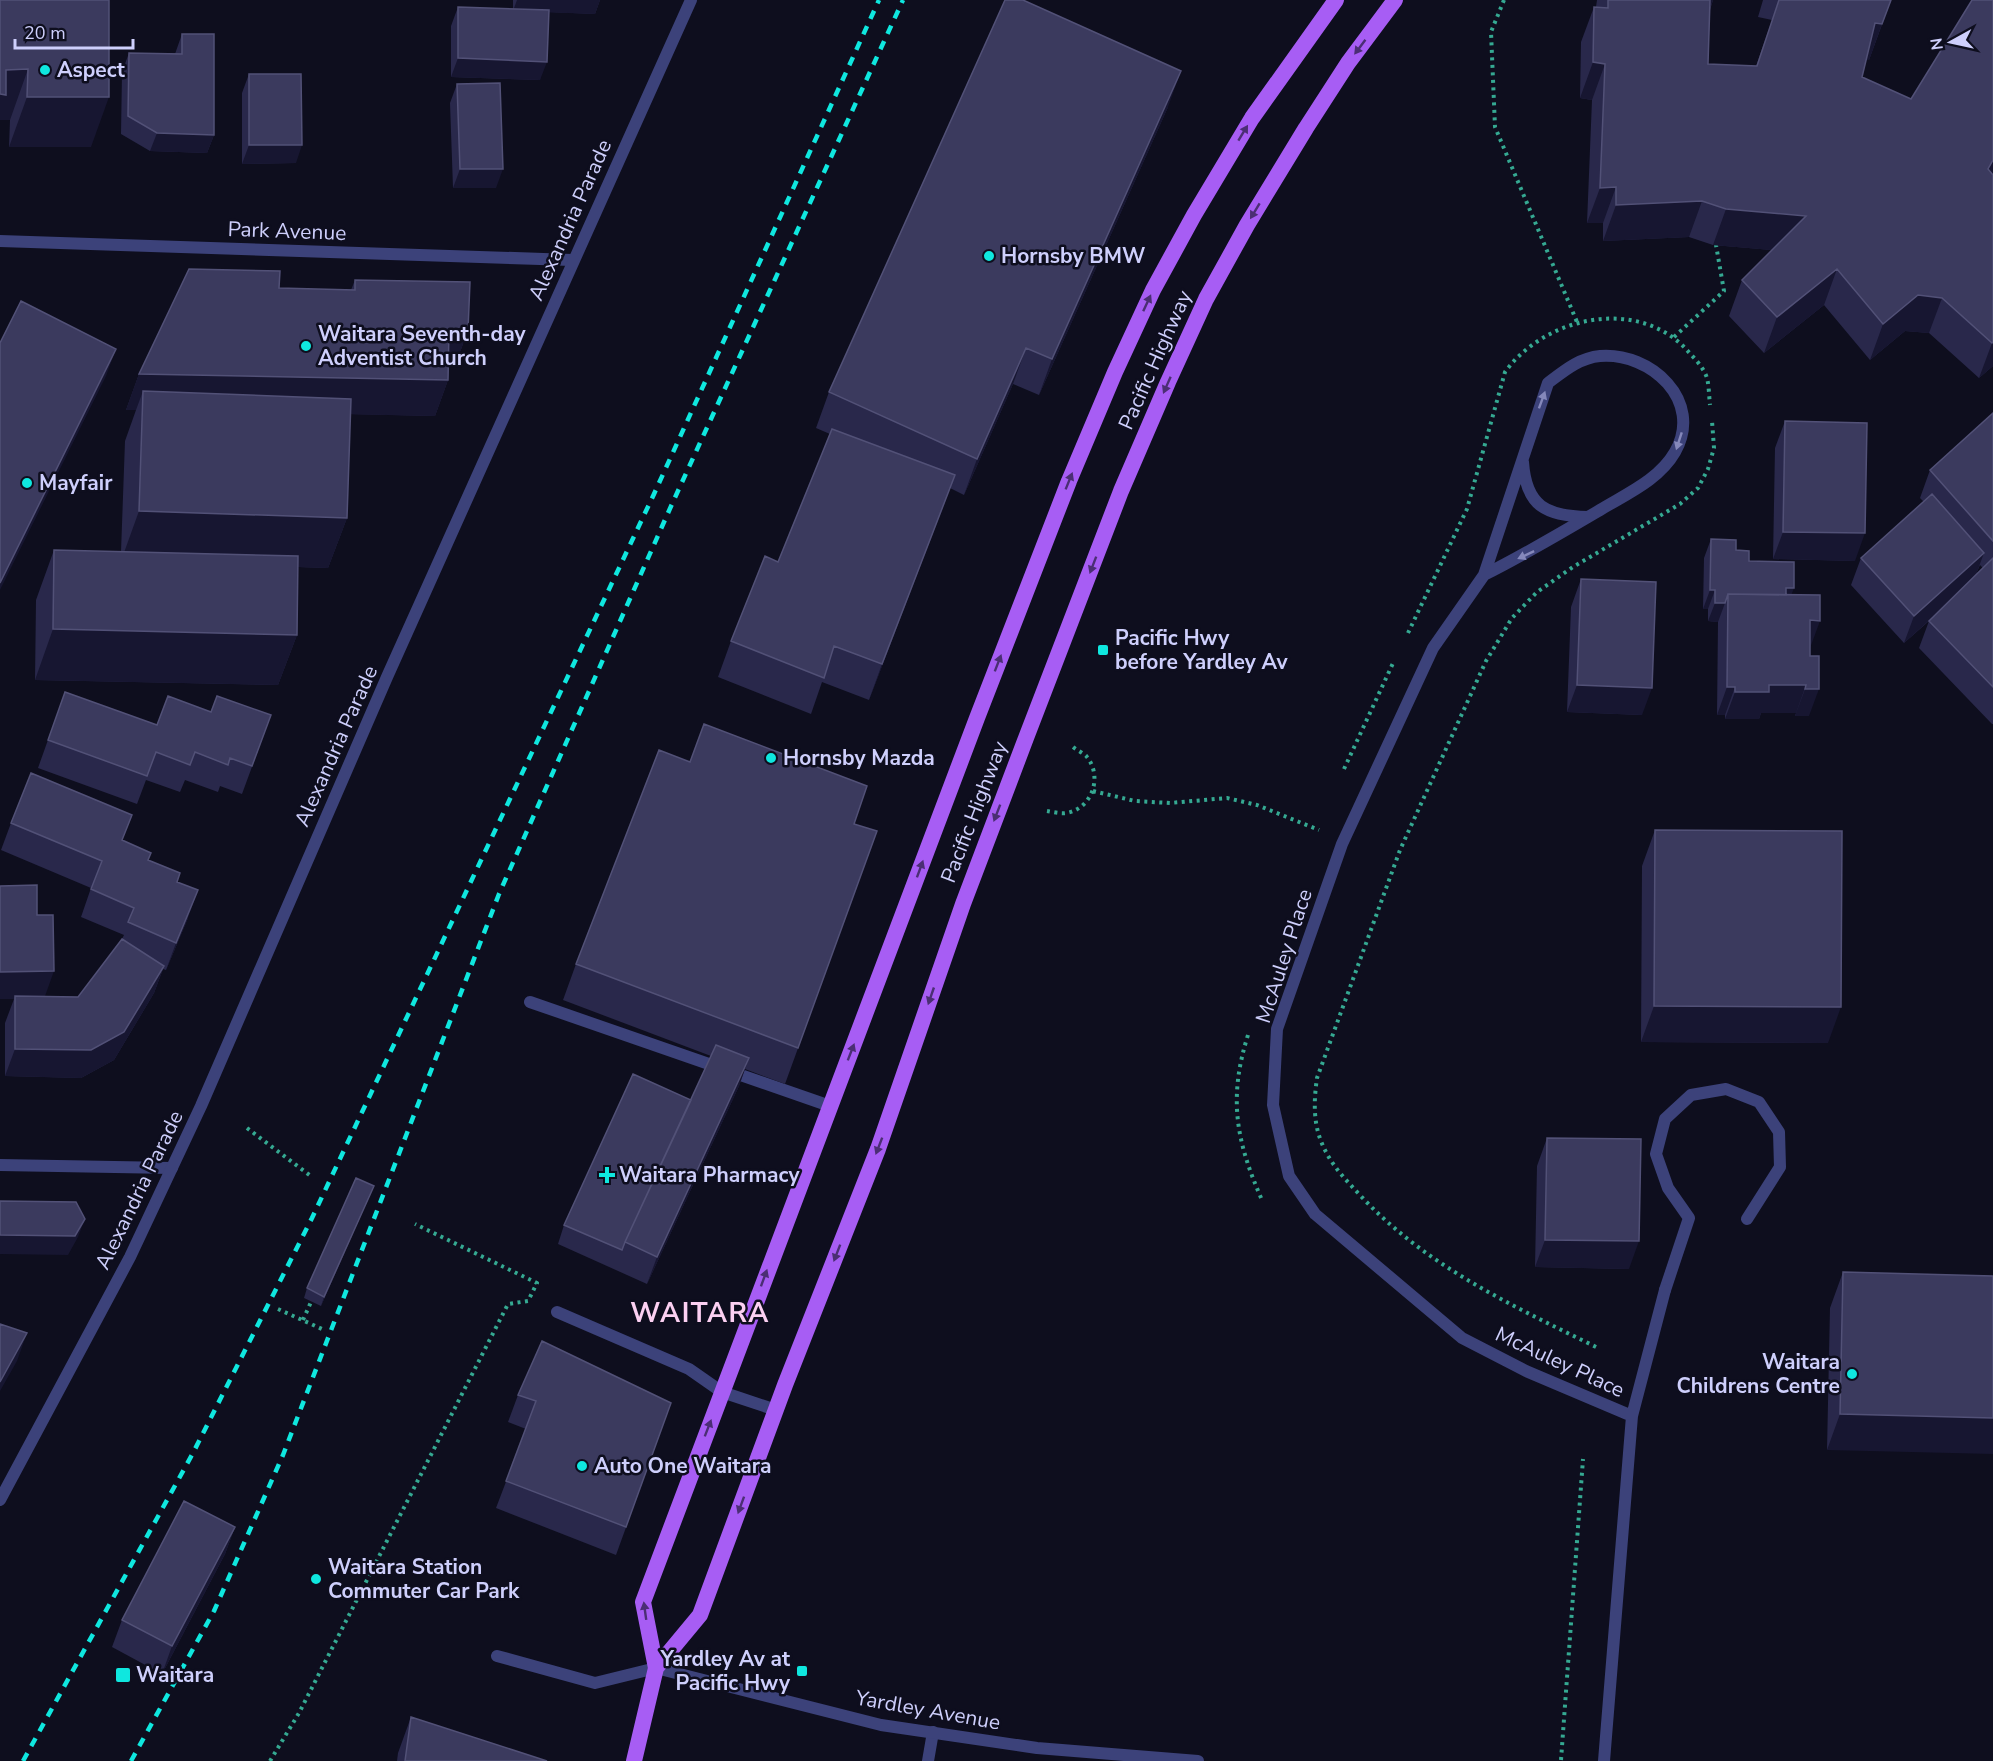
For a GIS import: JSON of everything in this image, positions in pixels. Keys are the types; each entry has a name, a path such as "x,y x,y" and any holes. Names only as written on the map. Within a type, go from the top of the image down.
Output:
{"main road":[{"name":"Pacific Highway","path":"634,1761 656,1668 643,1602 976,718 1069,481 1153,290 1194,215 1252,118 1336,0"},
{"name":"Pacific Highway","path":"656,1668 700,1615 776,1410 878,1149 963,904 1026,738 1121,491 1168,382 1206,299 1247,225 1312,118 1395,0"}],"street":[{"name":"Alexandria Parade","path":"0,1500 130,1257 172,1168 572,260 691,0"},
{"name":"Park Avenue","path":"0,241 572,260"},
{"name":"McAuley Place","path":"1484,575 1537,549 1655,476 1675,452 1684,423 1676,392 1654,369 1627,358 1599,356 1574,364 1548,383 1522,455 1484,575 1432,648 1342,844 1277,1029 1274,1105 1289,1176 1315,1214 1462,1338 1526,1371 1632,1416"},
{"path":"1522,455 1529,492 1541,508 1562,516 1589,517"},
{"path":"530,1002 830,1106"},
{"name":"McAuley Place","path":"1604,1761 1632,1416 1665,1290 1689,1218 1668,1188 1656,1154 1665,1119 1691,1095 1726,1089 1759,1102 1779,1132 1780,1167 1747,1220"},
{"path":"0,1165 172,1168"},
{"path":"557,1312 689,1369 722,1392 776,1410"},
{"path":"497,1656 595,1683 656,1668"},
{"name":"Yardley Avenue","path":"656,1668 881,1725 1037,1748 1198,1761"},
{"path":"928,1761 933,1732"}],"path":[{"path":"1504,0 1491,32 1495,127 1577,322"},
{"path":"1710,407 1707,377 1697,360 1674,338 1724,291 1716,245"},
{"path":"1596,1347 1483,1292 1386,1223 1335,1167 1321,1140 1315,1117 1314,1094 1317,1078 1400,849 1486,661 1512,618 1537,592 1573,567 1680,504 1698,488 1708,469 1714,448 1711,417"},
{"path":"1047,811 1066,813 1083,806 1093,791 1095,773 1087,756 1072,746"},
{"path":"1093,791 1135,801 1170,803 1227,798 1257,805 1320,831"},
{"path":"247,1128 312,1177"},
{"path":"270,1761 299,1713 508,1304 528,1301 537,1283 415,1224"},
{"path":"303,1320 311,1302"},
{"path":"278,1309 322,1329"},
{"path":"1561,1760 1583,1460"}],"building":[{"name":"Aspect","path":"0,0 109,0 109,97 27,97 28,69 6,70 6,95 0,94"},
{"path":"1005,0 1023,0 1181,71 1052,359 1026,348 977,459 829,392"},
{"path":"1608,0 1710,0 1708,64 1757,66 1779,0 1891,0 1882,24 1875,23 1862,77 1911,99 1972,0 1993,0 1993,160 1988,169 1993,175 1993,342 1942,298 1918,295 1883,324 1837,269 1777,317 1742,280 1806,216 1726,209 1702,201 1616,205 1616,187 1600,188 1605,64 1593,62 1594,7 1608,8"},
{"path":"458,7 549,10 547,62 458,58"},
{"path":"182,34 214,34 214,135 157,133 128,116 129,53 182,54"},
{"path":"249,74 301,74 302,145 249,145"},
{"path":"500,83 503,169 460,169 457,84"},
{"name":"Waitara Seventh-day Adventist Church","path":"189,269 280,271 279,288 355,290 355,280 470,282 468,330 449,330 448,380 139,374"},
{"name":"Mayfair","path":"21,301 116,349 0,583 0,343"},
{"path":"143,391 351,399 347,518 139,511"},
{"path":"1993,413 1993,541 1930,470"},
{"path":"1785,421 1867,423 1865,533 1783,532"},
{"path":"832,429 955,475 882,664 834,646 824,678 731,641 765,556 778,562"},
{"path":"1932,494 1984,553 1914,616 1861,558"},
{"path":"1711,539 1736,540 1736,550 1749,551 1749,561 1794,562 1794,588 1786,588 1786,595 1728,594 1725,603 1715,603 1715,590 1710,590"},
{"path":"54,550 298,556 297,635 53,629"},
{"path":"1993,558 1993,687 1929,621"},
{"path":"1581,579 1656,582 1652,688 1577,685"},
{"path":"1728,594 1820,595 1820,621 1810,620 1810,656 1819,656 1819,689 1805,689 1806,685 1769,685 1769,692 1735,692 1735,687 1727,687"},
{"path":"65,692 157,725 168,696 211,712 217,696 271,715 252,766 230,758 228,765 195,752 190,765 156,752 147,776 48,740"},
{"path":"704,724 867,786 854,824 877,831 798,1048 576,964 659,750 690,762"},
{"path":"31,773 132,815 122,840 151,853 148,860 180,873 177,882 198,890 176,943 128,922 134,908 91,889 102,861 11,823"},
{"path":"1655,830 1842,831 1841,1007 1654,1006"},
{"path":"37,885 37,915 53,915 54,971 0,972 0,886"},
{"path":"122,939 164,966 124,1032 91,1050 15,1049 15,996 78,997"},
{"path":"716,1045 749,1058 657,1257 625,1242"},
{"path":"633,1074 691,1100 622,1250 564,1225"},
{"path":"1547,1138 1641,1139 1639,1241 1545,1240"},
{"path":"356,1178 374,1186 324,1297 307,1288"},
{"path":"0,1201 76,1202 85,1219 75,1236 0,1235"},
{"path":"1843,1272 1993,1276 1993,1418 1840,1414"},
{"path":"0,1324 27,1333 0,1382"},
{"path":"542,1341 671,1403 626,1527 506,1481 536,1401 518,1395"},
{"path":"184,1501 235,1527 172,1646 122,1620"},
{"path":"411,1717 547,1761 405,1761"}],"railway":[{"path":"23,1761 193,1453 312,1218 654,494 879,0"},
{"path":"131,1761 214,1611 283,1455 499,894 672,504 903,0"}],"place":[{"name":"Aspect","path":"45,70"},
{"name":"Hornsby BMW","path":"989,256"},
{"name":"Waitara Seventh-day Adventist Church","path":"306,346"},
{"name":"Mayfair","path":"27,483"},
{"name":"Pacific Hwy before Yardley Av","path":"1103,650"},
{"name":"Hornsby Mazda","path":"771,758"},
{"name":"Waitara Pharmacy","path":"607,1175"},
{"name":"Waitara Childrens Centre","path":"1852,1374"},
{"name":"Auto One Waitara","path":"582,1466"},
{"name":"Waitara Station Commuter Car Park","path":"316,1579"},
{"name":"Yardley Av at Pacific Hwy","path":"802,1671"},
{"name":"Waitara","path":"123,1675"}],"district":[{"name":"WAITARA","path":"700,1313"}]}
